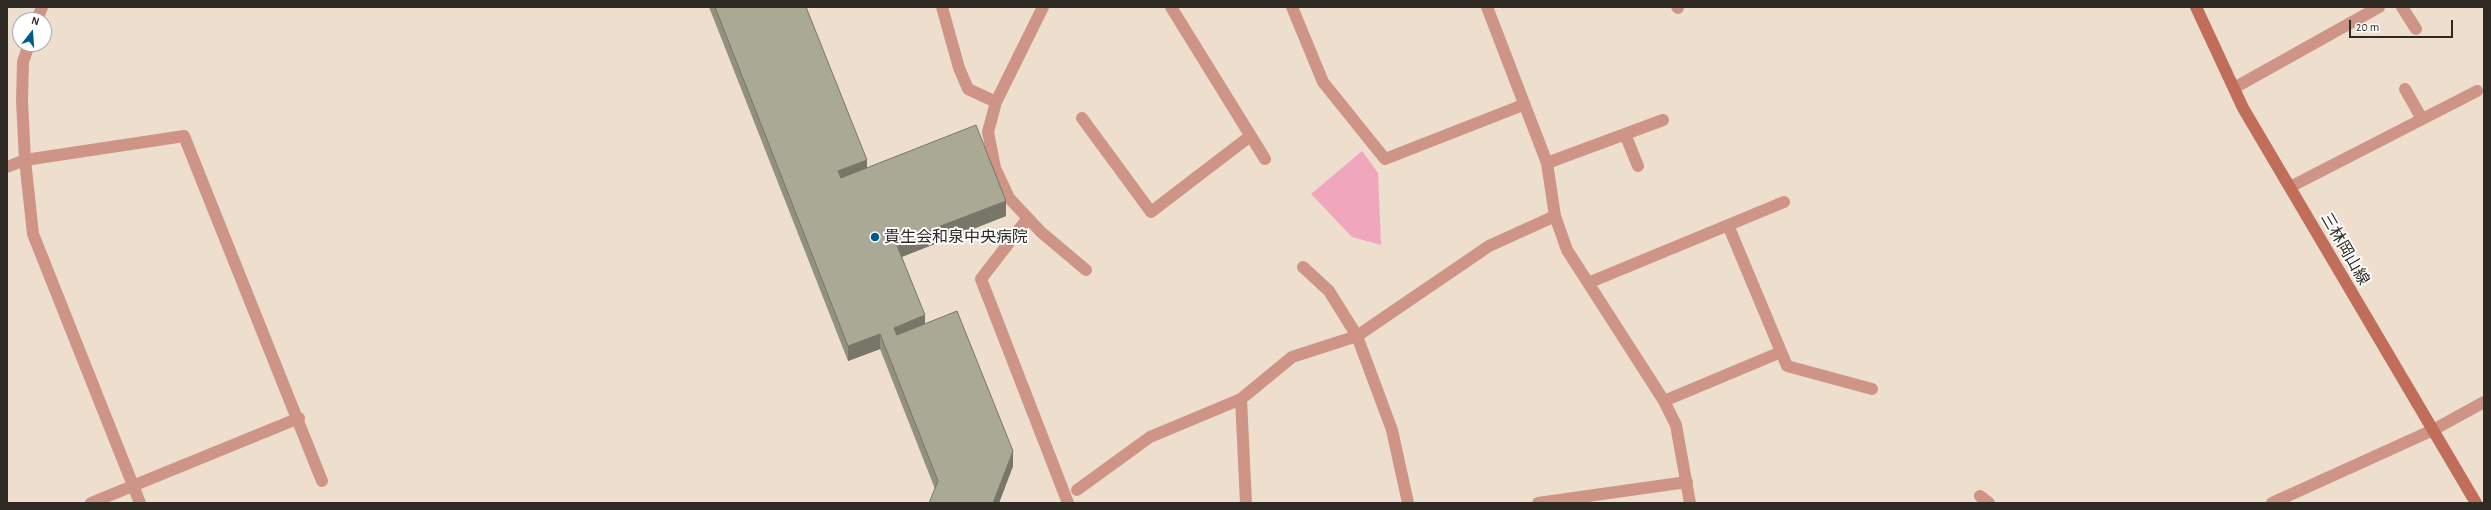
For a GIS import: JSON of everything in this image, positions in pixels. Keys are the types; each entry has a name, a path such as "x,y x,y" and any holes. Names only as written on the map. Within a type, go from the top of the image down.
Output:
{"main road":[{"name":"三林岡山線","path":"2196,7 2234,88 2290,187 2476,503"}],"street":[{"path":"942,7 959,68 968,89 996,102"},
{"path":"1043,7 996,102 988,132 994,168 1009,198 1041,232 1086,270"},
{"path":"1171,7 1249,137 1265,159"},
{"path":"1292,7 1323,82 1385,160 1523,105"},
{"path":"1487,7 1523,105 1547,163 1555,216 1566,250 1664,401 1676,425 1690,503"},
{"path":"2234,88 2379,7"},
{"path":"2402,7 2416,29"},
{"path":"26,52 23,62 25,160 33,234 140,503"},
{"path":"2405,89 2422,120"},
{"path":"2290,187 2477,91"},
{"path":"1082,118 1151,212 1249,137"},
{"path":"1547,163 1663,120"},
{"path":"1625,134 1638,166"},
{"path":"7,167 25,160 184,136 299,418 322,481"},
{"path":"1588,283 1784,202"},
{"path":"1077,490 1150,437 1241,399 1292,357 1357,336 1489,246 1555,216"},
{"path":"1028,218 981,279 1068,503"},
{"path":"1728,225 1787,366 1872,389"},
{"path":"1303,267 1329,291 1357,336 1392,430 1408,503"},
{"path":"1664,401 1781,352"},
{"path":"1241,399 1246,503"},
{"path":"2272,503 2433,430 2484,402"},
{"path":"91,503 133,484 299,418"},
{"path":"1539,503 1687,482"}],"shaded area":[{"path":"1362,151 1378,173 1381,245 1352,237 1311,194"}],"building":[{"name":"貴生会和泉中央病院","path":"715,7 806,7 867,160 838,171 841,178 976,125 1006,201 896,243 925,315 894,328 897,335 957,311 1013,451 993,503 929,503 938,481 880,334 848,346"}],"place":[{"name":"貴生会和泉中央病院","path":"875,237"}]}
